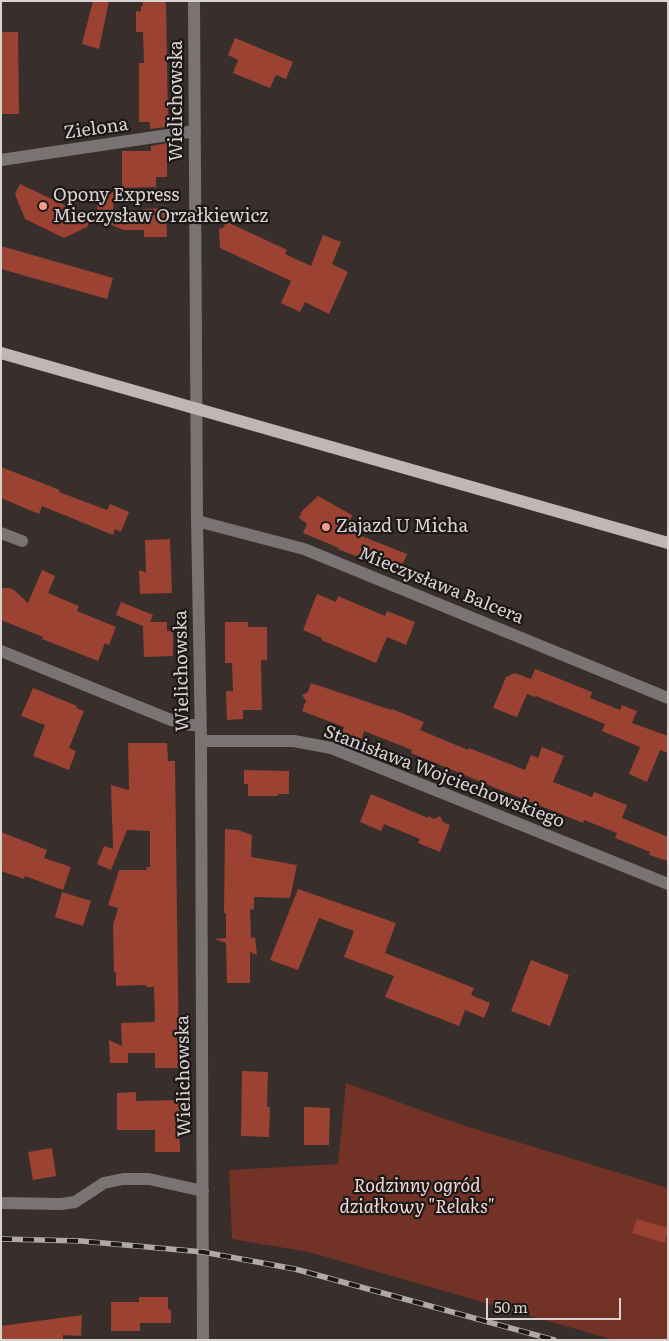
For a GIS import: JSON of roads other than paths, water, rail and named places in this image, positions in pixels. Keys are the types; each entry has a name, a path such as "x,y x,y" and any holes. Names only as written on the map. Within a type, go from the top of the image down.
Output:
{"main road":[{"path":"1,353 668,543"}],"street":[{"name":"Wielichowska","path":"194,1 197,521 201,741 203,1340"},
{"name":"Zielona","path":"1,160 195,131"},
{"name":"Mieczysława Balcera","path":"197,521 304,549 668,698"},
{"path":"1,533 22,541"},
{"path":"1,651 171,720 190,725 200,725"},
{"name":"Stanisława Wojciechowskiego","path":"201,741 294,740 331,748 668,884"},
{"path":"1,1203 61,1204 75,1202 104,1183 123,1179 149,1179 203,1191"}],"railway":[{"path":"1,1239 81,1241 203,1252 295,1269 554,1340"}],"place":[{"name":"Opony Express Mieczysław Orzałkiewicz","path":"43,206"},
{"name":"Zajazd U Micha","path":"326,527"}],"park label":[{"name":"Rodzinny ogród działkowy \"Relaks\"","path":"417,1197"}]}
